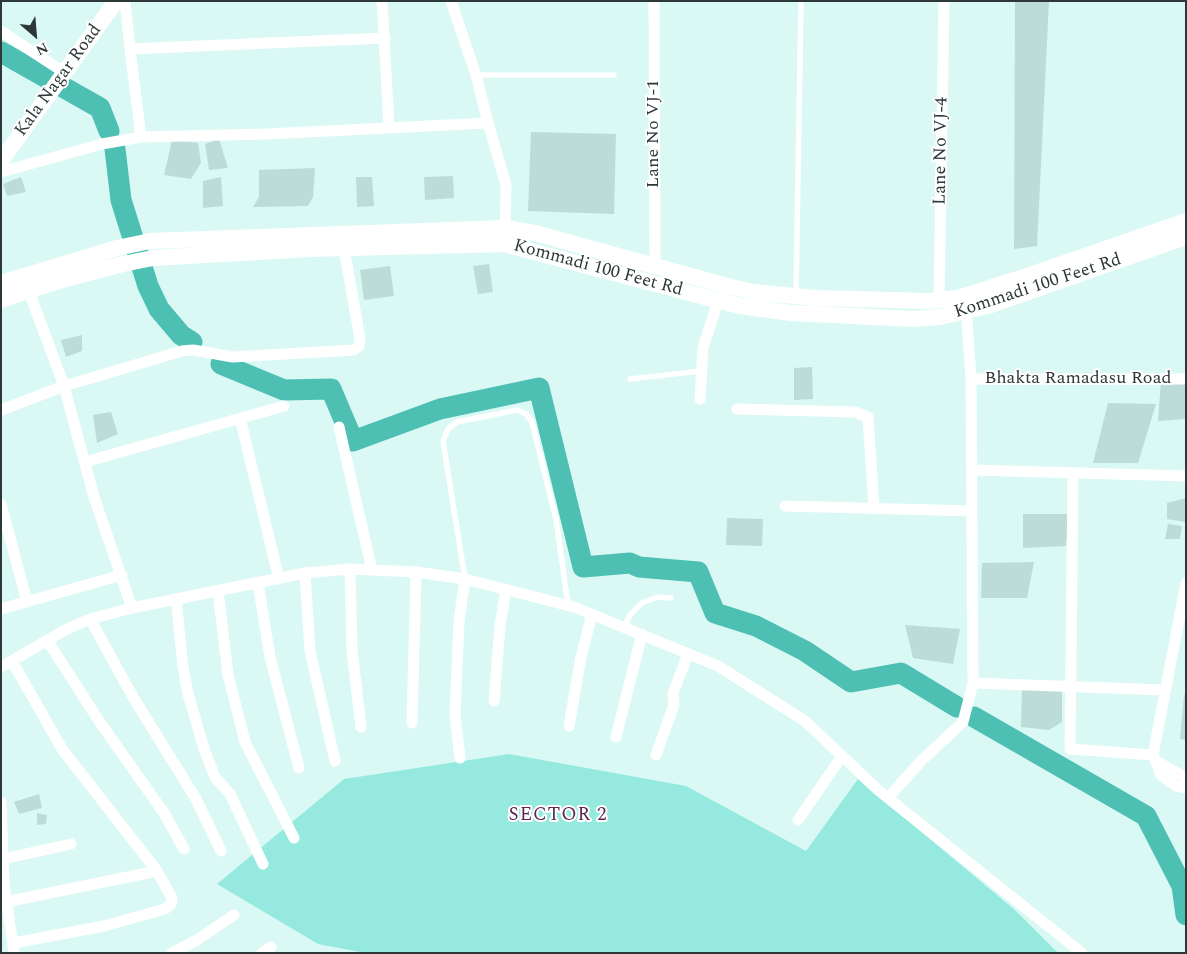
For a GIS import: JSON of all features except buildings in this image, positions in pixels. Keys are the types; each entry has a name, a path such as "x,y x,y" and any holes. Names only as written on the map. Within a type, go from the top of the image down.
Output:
{"main road":[{"name":"Kala Nagar Road","path":"1,161 32,121 116,1"},
{"name":"Kommadi 100 Feet Rd","path":"26,282 153,258 344,248 504,244 718,301 772,311 884,318 940,317 966,304 1186,221"},
{"name":"Kommadi 100 Feet Rd","path":"1,300 26,282 117,248 150,241 505,228 535,233 731,287 796,296 902,301 939,300 966,304 1186,237"},
{"path":"1,283 26,282"}],"street":[{"path":"125,1 142,137"},
{"path":"382,1 390,126"},
{"path":"451,1 476,75 506,185 504,244"},
{"name":"Lane No VJ-1","path":"654,1 654,267"},
{"name":"Lane No VJ-4","path":"939,300 944,1"},
{"path":"1,31 62,76"},
{"path":"130,49 385,38"},
{"path":"1,172 102,144 142,137 267,134 390,126 488,123"},
{"path":"1,410 64,386 182,351 193,350 232,357 354,350 359,346 360,339 344,248"},
{"path":"26,282 64,386 85,462 132,608"},
{"path":"700,399 703,348 718,301"},
{"path":"888,798 922,760 963,722 973,683 971,379 966,304"},
{"name":"Bhakta Ramadasu Road","path":"971,379 1186,379"},
{"path":"85,462 284,406"},
{"path":"738,409 855,412 868,417 874,508"},
{"path":"240,418 279,579"},
{"path":"340,427 372,570"},
{"path":"972,470 1186,476"},
{"path":"1073,473 1070,749 1154,758 1186,778"},
{"path":"1,504 27,602"},
{"path":"785,506 972,511"},
{"path":"350,570 352,650 361,728"},
{"path":"1,667 47,640 90,619 132,608 305,573 350,570 416,572 465,579 568,605 718,666 762,692 805,721 888,798 1082,953"},
{"path":"412,723 416,572"},
{"path":"305,573 310,651 335,761"},
{"path":"1,609 122,575"},
{"path":"460,758 455,707 459,621 465,579"},
{"path":"1186,583 1154,758 1157,769 1168,781 1186,788"},
{"path":"258,584 270,656 299,768"},
{"path":"494,701 500,626 506,589"},
{"path":"218,591 228,675 245,742 294,838"},
{"path":"176,599 183,667 188,694 203,744 215,777 230,794 263,864"},
{"path":"569,726 581,657 592,614"},
{"path":"90,619 133,697 196,799 221,851"},
{"path":"616,737 642,634"},
{"path":"47,640 99,721 164,813 184,849"},
{"path":"656,755 674,705 673,693 688,654"},
{"path":"1,802 6,902 14,948 104,926 164,909 171,904 172,898 157,871 62,748 12,661"},
{"path":"973,683 1165,690"},
{"path":"798,820 842,756"},
{"path":"3,859 71,844"},
{"path":"6,902 157,871"},
{"path":"172,953 197,940 234,915"}],"lane":[{"path":"796,296 801,1"},
{"path":"476,75 614,75"},
{"path":"630,379 701,371"},
{"path":"465,579 443,441 448,429 457,422 517,410 526,414 532,422 556,519 568,605"},
{"path":"624,627 630,615 642,603 658,597 671,598"}],"green space":[{"path":"509,754 686,786 806,851 858,779 1015,910 1058,953 365,953 318,944 217,884 344,779"}],"waterway":[{"path":"1,52 100,108 109,131"},
{"path":"115,149 121,200 148,286 159,309 181,335 192,342"},
{"path":"221,364 284,390 331,389 353,441 440,409 539,388 583,567 630,563 639,567 698,572 715,613 756,626 805,651 851,682 901,673 957,707"},
{"path":"974,717 1146,816 1182,886 1186,915"}],"district":[{"name":"SECTOR 2","path":"558,816"}]}
